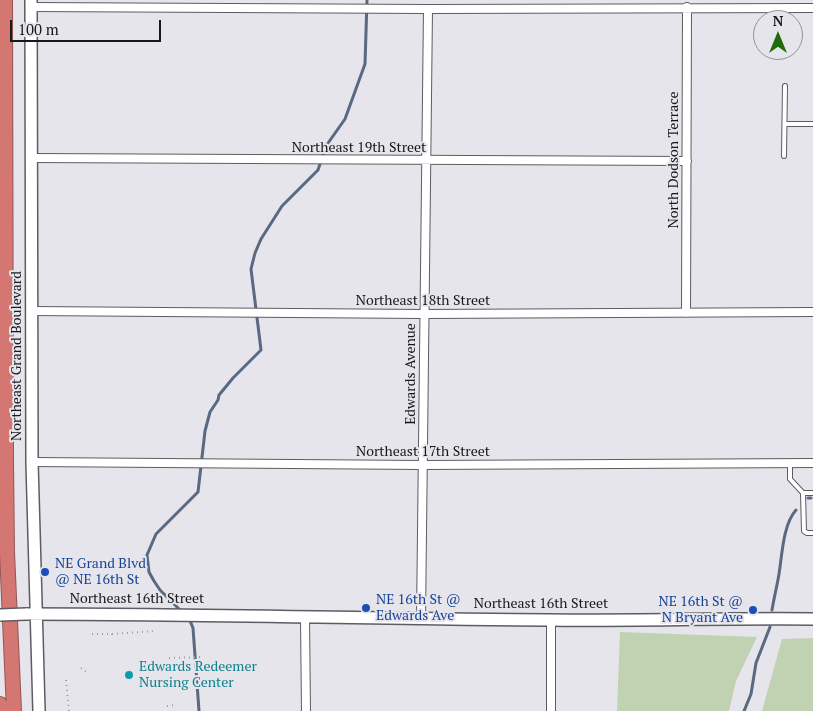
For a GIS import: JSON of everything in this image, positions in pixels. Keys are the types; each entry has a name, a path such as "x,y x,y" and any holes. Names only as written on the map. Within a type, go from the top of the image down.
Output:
{"highway":[{"path":"5,0 7,552 14,711"},
{"path":"0,704 0,711"}],"street":[{"path":"31,4 428,10 813,8"},
{"name":"Northeast Grand Boulevard","path":"31,4 31,614 39,711"},
{"name":"North Dodson Terrace","path":"686,313 687,8"},
{"name":"Edwards Avenue","path":"421,619 428,10"},
{"name":"Northeast 19th Street","path":"31,158 686,161"},
{"name":"Northeast 18th Street","path":"32,311 424,314 813,312"},
{"name":"Northeast 17th Street","path":"32,462 423,465 813,463"},
{"name":"Northeast 16th Street","path":"0,615 120,616 203,614 305,618 551,620 813,619"},
{"path":"305,618 306,711"},
{"path":"551,620 551,711"}],"lane":[{"path":"784,156 785,86"},
{"path":"785,124 813,124"},
{"path":"790,463 790,479 803,492 804,531 813,533"},
{"path":"803,492 813,492"}],"path":[{"path":"92,634 112,636 155,632"},
{"path":"169,658 203,657"},
{"path":"81,668 89,674"},
{"path":"66,680 69,711"},
{"path":"167,706 176,705"}],"green space":[{"path":"620,632 757,637 736,681 729,711 617,711"},
{"path":"813,638 813,711 762,711 782,639"}],"waterway":[{"path":"182,612 160,590 154,581 149,572 147,555 156,534 198,492 205,431 210,412 219,395 261,350 251,269 255,253 261,239 282,206 318,170 326,146 345,119 365,64 367,0"},
{"path":"772,610 788,523 796,510"},
{"path":"189,618 193,628 199,711"},
{"path":"744,711 751,694 756,663 770,627"}],"place":[{"name":"NE Grand Blvd @ NE 16th St","path":"45,572"},
{"name":"NE 16th St @ Edwards Ave","path":"366,608"},
{"name":"NE 16th St @ N Bryant Ave","path":"753,610"},
{"name":"Edwards Redeemer Nursing Center","path":"129,675"}]}
